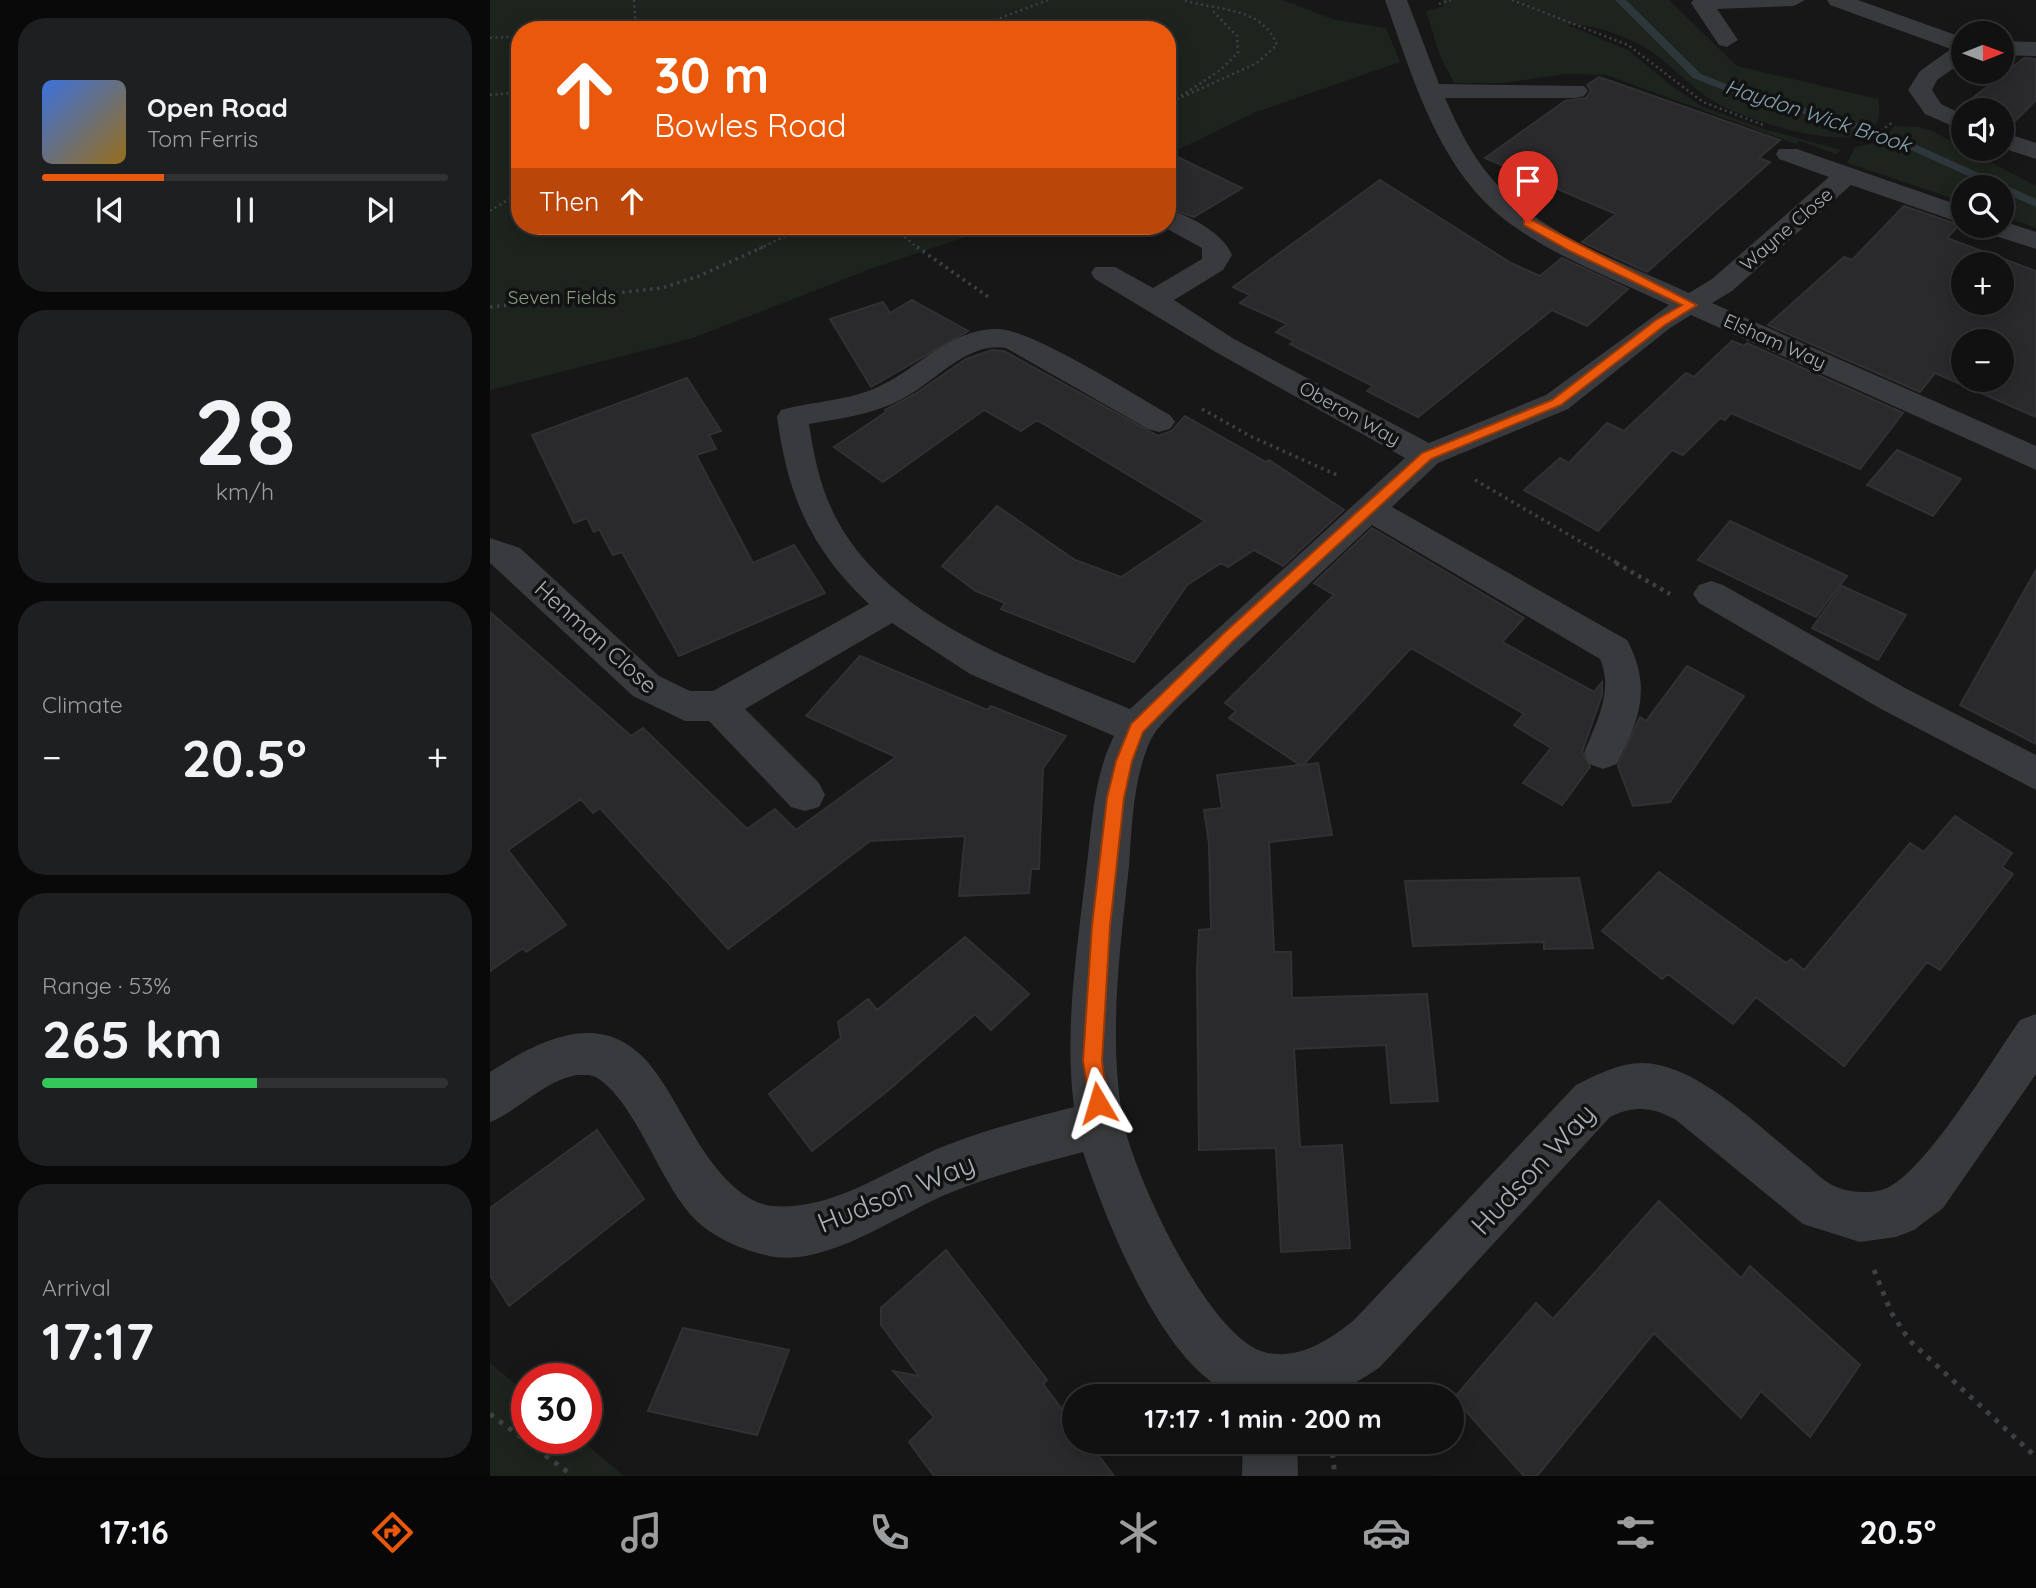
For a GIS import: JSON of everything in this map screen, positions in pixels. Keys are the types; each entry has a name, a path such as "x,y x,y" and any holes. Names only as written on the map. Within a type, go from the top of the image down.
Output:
{"street":[{"name":"Elsham Way","path":"1396,0 1431,91 1467,164 1504,205 1562,243 1691,305 2036,459"},
{"path":"1727,40 1702,4 1794,0"},
{"path":"1838,0 1951,43"},
{"path":"2014,48 2036,49"},
{"path":"1951,58 1928,76 1920,90 1933,108 1951,117"},
{"path":"1431,91 1576,91"},
{"path":"2014,144 2036,152"},
{"path":"1788,154 1847,175"},
{"name":"Wayne Close","path":"1691,305 1723,285 1847,175 1951,211"},
{"path":"1154,300 1213,264 1218,255 1214,244 1176,223"},
{"path":"2014,234 2036,241"},
{"name":"Oberon Way","path":"1105,274 1154,300 1224,345 1427,456 1557,402 1660,323 1691,305"},
{"path":"1159,422 1015,341 996,337 972,343 891,393 862,403 792,417 808,492 820,519 840,549 893,607 974,659 1015,679 1097,709 1136,729 1228,638 1427,456"},
{"path":"1370,509 1614,650 1624,671 1624,701 1602,753"},
{"name":"Henman Close","path":"490,550 508,557 646,686 685,706 718,706 756,687 832,639 893,607"},
{"path":"1711,594 1894,699 2036,774"},
{"path":"718,706 805,795"},
{"name":"Hudson Way","path":"1136,729 1124,761 1116,798 1096,988 1093,1061 1100,1124 1126,1205 1150,1256 1179,1302 1226,1359 1264,1384"},
{"name":"Hudson Way","path":"1285,1384 1323,1373 1349,1358 1373,1339 1593,1101 1630,1084 1674,1092 1693,1104 1820,1207 1860,1217 1896,1212 1926,1191 1970,1135 2036,1035"},
{"name":"Hudson Way","path":"490,1099 537,1069 564,1059 589,1053 611,1059 631,1078 703,1195 743,1224 790,1232 834,1222 905,1186 950,1168 1100,1124"},
{"path":"1270,1454 1270,1476"}],"path":[{"path":"635,0 636,21"},
{"path":"993,21 1048,0"},
{"path":"1176,100 1257,63 1277,46 1275,34 1264,22 1243,14 1212,10 1183,0"},
{"path":"1512,0 1628,45 1703,102 1772,128"},
{"path":"1176,99 1219,71 1238,53 1237,36 1212,10"},
{"path":"490,38 511,37"},
{"path":"490,95 511,93"},
{"path":"1876,137 1884,127"},
{"path":"490,211 511,198"},
{"path":"490,307 546,298 629,294 662,288 785,235"},
{"path":"1860,1217 1877,1281 1891,1312 1909,1340 2036,1457"},
{"path":"490,1414 573,1476"},
{"path":"1332,1454 1335,1476"}],"green space":[{"name":"Seven Fields","path":"490,0 1283,0 1335,20 1386,28 1400,62 1256,112 1176,151 1176,21 511,21 511,235 971,235 873,268 693,338 490,390"},
{"path":"1442,0 1669,0 1737,66 1878,99 1877,121 1864,133 1842,137 1814,135 1755,120 1715,102 1639,44 1604,30 1577,25 1568,25 1628,50 1673,87 1703,107 1764,129 1841,150 1836,154 1800,141 1796,144 1606,75 1566,74 1502,83 1454,83 1440,56 1426,11 1444,6"},
{"path":"1894,126 1918,127 1932,131 1951,141 1951,161 1989,161 2036,186 2036,228 2014,220 2014,175 1951,175 1951,198 1847,163 1855,147 1882,139"},
{"path":"490,1363 511,1381 511,1454 598,1454 624,1476 490,1476"}],"building":[{"path":"2024,58 2036,59 2036,100 2014,122 2014,98 1973,98 1991,84 2014,84 2014,66"},
{"path":"1599,77 1780,140 1759,158 1770,162 1647,272 1582,242 1616,214 1485,158 1565,101 1586,98 1591,91 1587,85"},
{"path":"1176,156 1242,188 1194,217 1176,211"},
{"path":"1380,180 1511,263 1540,276 1562,258 1628,289 1587,326 1552,310 1418,417 1367,391 1373,386 1290,344 1294,341 1276,332 1287,324 1240,303 1250,295 1233,287"},
{"path":"1904,206 1951,222 1951,234 1947,238 1985,252 1951,252 1951,315 2014,315 2014,263 2036,271 2036,417 1979,392 2014,392 2014,329 1951,329 1951,380 1935,373 1920,392 1768,325 1844,257 1852,260"},
{"path":"912,300 968,331 871,387 830,319 883,302 890,313"},
{"path":"1732,341 1744,346 1747,343 1903,413 1860,469 1731,413 1725,420 1720,418 1683,455 1672,450 1598,531 1524,490 1560,458 1569,463 1607,423 1624,431 1686,373 1694,377"},
{"path":"992,350 1004,351 1158,436 1172,431 1185,416 1266,462 1269,460 1344,510 1283,566 1254,550 1228,567 1221,563 1187,585 1134,662 1001,609 1005,603 976,591 942,566 997,506 1075,560 1121,577 1205,521 1037,420 1021,431 984,410 883,482 834,447 886,412 885,410 915,394 966,359"},
{"path":"687,378 721,431 709,435 716,449 696,455 753,563 794,545 825,593 679,656 622,552 613,555 599,529 594,532 587,518 574,523 532,435"},
{"path":"1897,450 1961,479 1933,516 1867,485"},
{"path":"1730,521 1847,576 1816,617 1698,560"},
{"path":"1372,528 1524,618 1502,642 1594,692 1602,682 1602,695 1582,752 1590,767 1562,805 1523,783 1551,748 1514,725 1524,714 1411,648 1303,765 1318,763 1332,835 1269,842 1274,952 1291,952 1292,998 1427,994 1438,1101 1391,1103 1386,1045 1294,1049 1300,1147 1342,1145 1350,1248 1281,1252 1276,1148 1199,1150 1199,930 1211,929 1209,844 1204,810 1222,808 1217,775 1300,765 1229,718 1236,711 1225,703 1334,595 1314,583"},
{"path":"2036,570 2036,744 1960,705"},
{"path":"1842,586 1906,615 1878,660 1812,628"},
{"path":"490,612 631,736 643,728 747,829 775,809 796,830 896,757 806,716 860,656 987,710 991,706 1066,736 1043,768 1039,869 1031,869 1029,893 959,896 965,836 870,841 728,949 600,808 593,813 581,799 508,850 566,925 526,952 523,948 490,971"},
{"path":"1687,666 1744,696 1670,802 1633,806 1618,766 1640,717 1646,721"},
{"path":"1955,816 2012,853 2002,867 2013,874 1940,970 1927,962 1844,1066 1756,997 1733,1024 1668,974 1662,979 1602,931 1659,872 1786,963 1791,959 1804,970 1910,843 1924,852"},
{"path":"1579,878 1593,948 1544,949 1544,942 1413,946 1405,881"},
{"path":"965,937 1029,994 991,1030 975,1014 891,1088 812,1151 769,1094 841,1038 838,1022 868,999 877,1010"},
{"path":"597,1130 644,1199 509,1306 490,1275 490,1208"},
{"path":"1659,1201 1741,1278 1750,1266 1860,1365 1810,1437 1761,1391 1741,1418 1654,1333 1537,1476 1524,1476 1464,1409 1464,1386 1536,1303 1553,1319"},
{"path":"946,1250 1047,1380 1043,1384 1062,1409 1062,1454 1097,1454 1114,1476 934,1476 909,1442 934,1417 893,1371 919,1376 881,1325 881,1308"},
{"path":"683,1328 789,1350 757,1435 648,1411"}],"waterway":[{"name":"Haydon Wick Brook","path":"1620,0 1697,76 1735,91 1884,134 2036,203"}],"route":[{"path":"1098,1103 1093,1061 1101,926 1116,798 1124,761 1136,729 1164,698 1427,456 1529,416 1557,402 1660,323 1691,305 1574,249 1528,223"}]}
